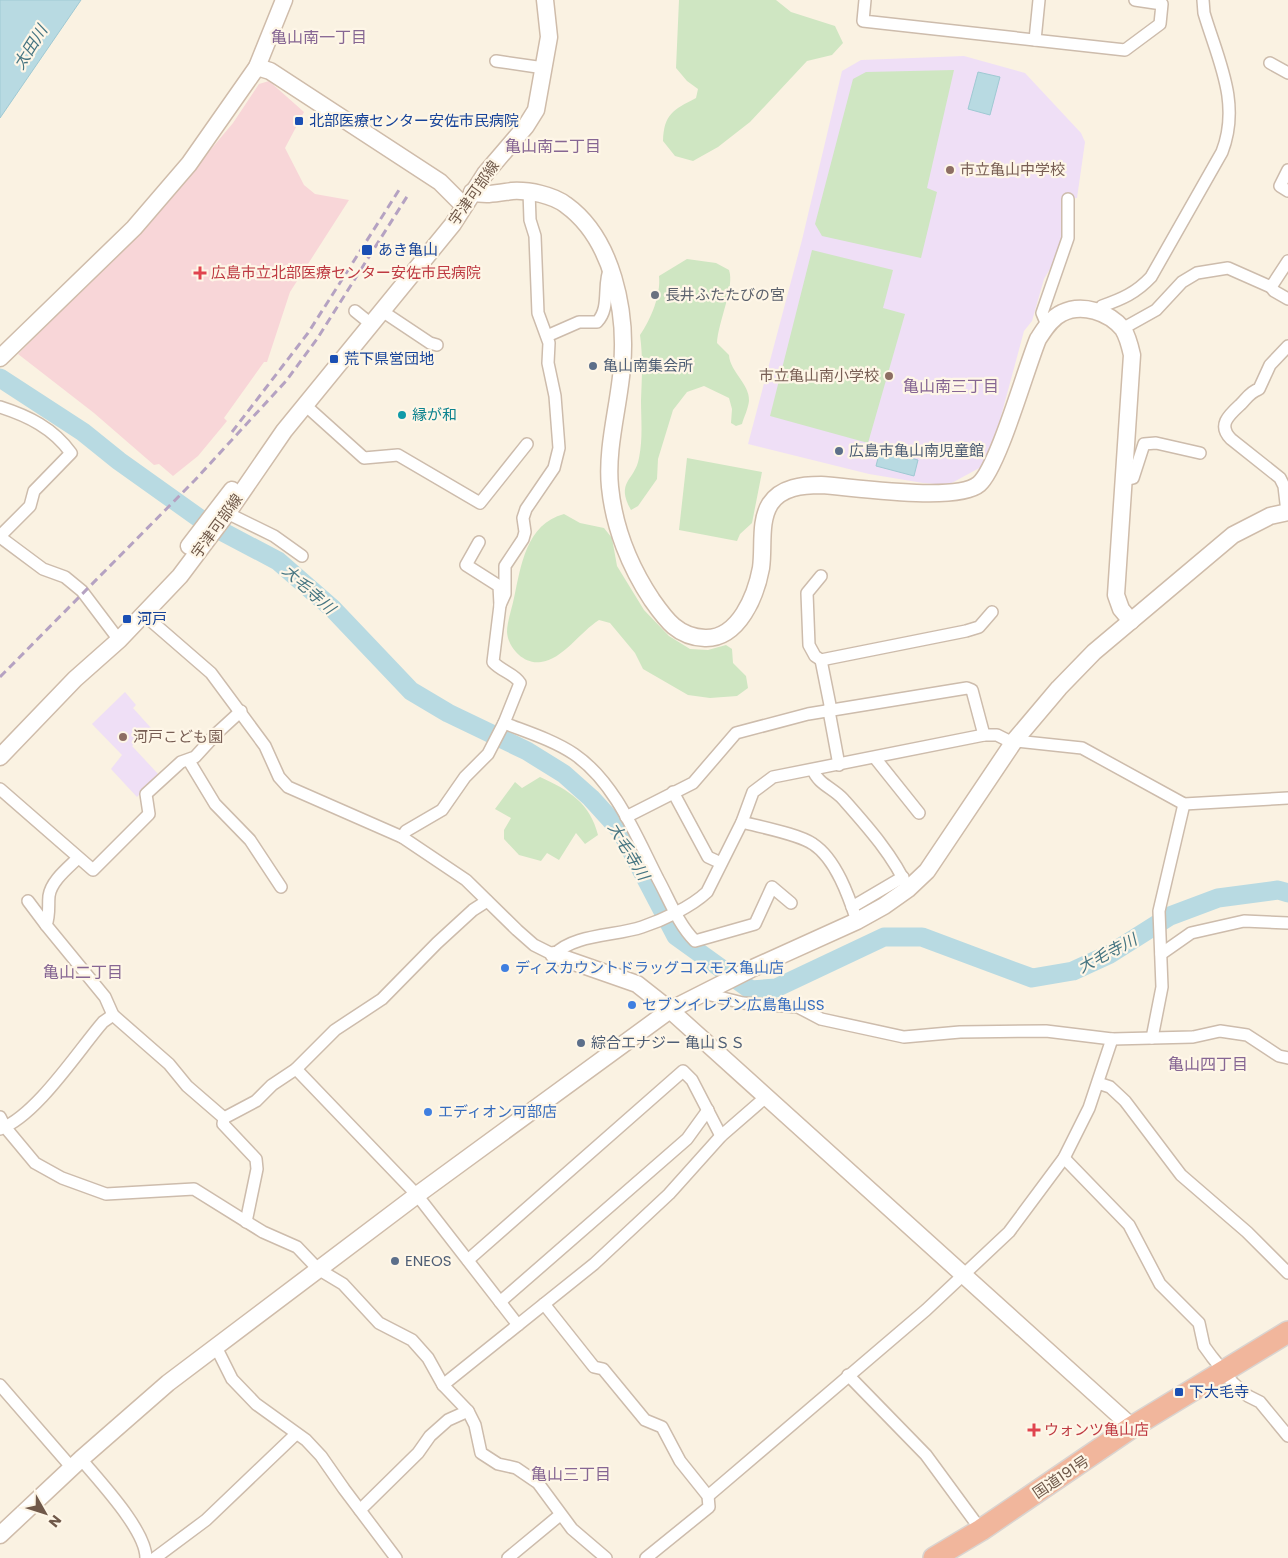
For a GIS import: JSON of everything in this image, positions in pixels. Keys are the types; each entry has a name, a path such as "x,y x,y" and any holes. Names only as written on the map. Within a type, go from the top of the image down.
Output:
{"highway":[{"name":"国道191号","path":"934,1558 981,1530 1132,1427 1288,1332"}],"street":[{"path":"4,354 134,228 160,199 220,123 257,67 284,0"},
{"name":"宇津可部線","path":"0,757 75,679 119,640 180,576 204,535 222,514 263,452 284,431 453,224 485,174 526,126 536,110 549,37 545,0"},
{"path":"865,0 863,21 1125,50 1160,24 1162,4 1135,0"},
{"path":"1034,40 1039,0"},
{"path":"1098,312 1102,306 1128,297 1151,278 1222,152 1228,134 1231,114 1228,94 1204,12 1203,0"},
{"path":"496,61 544,68"},
{"path":"1270,63 1288,73"},
{"path":"257,67 270,71 446,187 468,199 482,195 514,191 529,192 564,203 577,213 600,245 617,289 622,366 609,468 613,505 630,563 642,585 670,625 682,633 694,637 707,638 729,629 747,608 761,567 766,512 778,495 803,485 942,494 967,490 979,485 992,466 1038,339 1047,325 1060,314 1071,310 1087,309 1098,312 1122,329 1129,340 1132,355 1116,595 1121,609 1131,621"},
{"path":"1288,170 1280,186 1288,191"},
{"path":"500,605 505,594 505,566 523,539 525,532 523,518 526,509 554,468 557,460 557,411 548,362 548,336 538,314 535,236 529,211 529,192"},
{"path":"1047,325 1042,313 1068,238 1068,199"},
{"path":"1271,287 1288,261"},
{"path":"548,336 579,322 597,322 602,317 605,310 606,276 610,268"},
{"path":"1122,329 1156,310 1182,282 1197,273 1228,268 1271,287 1274,291 1288,299"},
{"path":"355,311 371,324"},
{"path":"382,311 437,346"},
{"path":"0,1535 76,1464 168,1383 417,1195 670,1010 855,914 884,906 905,883 927,871 1015,740 1059,688 1094,652 1232,535 1249,526 1287,512 1284,486 1280,478 1231,439 1225,433 1224,428 1230,413 1251,392 1258,389 1270,365 1288,346"},
{"path":"305,405 364,458 398,455 480,503 527,444"},
{"path":"0,407 37,422 60,438 71,453 34,491 30,506 0,536 42,569 65,577 82,591 119,640"},
{"path":"1124,480 1133,478 1144,444 1156,443 1200,453"},
{"path":"222,514 274,536 302,556"},
{"path":"402,836 406,831 442,810 465,778 488,754 503,725 520,683 493,662 500,605 499,586 466,565 479,542"},
{"path":"821,576 808,593 808,645 815,656 821,660 966,631 979,627 992,612"},
{"path":"143,614 211,673 241,711 265,746 279,777 288,788 402,836 466,880 534,945 554,955 637,984 670,1010 767,1096 1132,1427"},
{"path":"821,660 839,765"},
{"path":"626,817 673,792 693,784 736,733 808,714 967,688 972,690 984,735"},
{"path":"0,789 93,870 149,814 146,794 181,762 189,761 241,711"},
{"path":"503,725 574,754 596,774 626,817 672,913 695,940 755,924 772,887 792,903"},
{"path":"554,955 560,948 646,925 698,901 706,892 742,822 753,792 762,783 773,777 984,735 997,735 1007,740 1082,748 1184,804 1288,798"},
{"path":"875,758 919,813"},
{"path":"189,761 216,804 250,840 281,887"},
{"path":"813,770 816,777 841,797 900,870 905,883"},
{"path":"673,792 708,857 721,863"},
{"path":"1152,1038 1162,987 1159,912 1184,804"},
{"path":"742,822 813,844 826,858 845,886 855,914"},
{"path":"46,925 49,919 49,895 52,886 78,858"},
{"path":"28,901 105,997 113,1015 169,1064 187,1086 224,1118"},
{"path":"224,1118 256,1101 272,1085 296,1069 335,1030 382,999 437,943 473,910 486,901"},
{"path":"1161,950 1191,934 1244,921 1288,923"},
{"path":"707,991 742,1003 798,1007 821,1019 904,1036 960,1032 1046,1031 1112,1039 1193,1037 1220,1031 1246,1035 1278,1056 1288,1058"},
{"path":"113,1015 103,1022 84,1043 59,1078 22,1115 2,1124 35,1162 62,1178 106,1194 194,1189 246,1222 297,1247 318,1269 343,1284 379,1323 412,1340 428,1358 443,1385 468,1411 475,1425 481,1453 498,1464 516,1468 538,1483 560,1516 606,1558"},
{"path":"708,1496 926,1310 1009,1232 1064,1158 1090,1108 1112,1039"},
{"path":"296,1069 417,1195 518,1325"},
{"path":"468,1260 683,1071 692,1080 721,1136"},
{"path":"1098,1082 1110,1087 1125,1101 1181,1175 1247,1232 1288,1272"},
{"path":"443,1385 594,1264 669,1194 721,1136 767,1096"},
{"path":"500,1302 687,1139 708,1110"},
{"path":"224,1118 223,1124 256,1159 257,1169 246,1222"},
{"path":"1064,1158 1128,1225 1160,1284 1199,1323 1204,1346 1224,1371 1248,1396 1260,1402 1288,1436"},
{"path":"544,1304 594,1367 603,1369 645,1420 662,1427 680,1461 708,1496 709,1507 646,1558"},
{"path":"216,1347 232,1379 256,1404 296,1434 321,1456 396,1558"},
{"path":"848,1375 926,1455 981,1530"},
{"path":"0,1385 121,1508 142,1543 146,1558"},
{"path":"360,1510 418,1453 430,1436 448,1420 468,1411"},
{"path":"155,1558 206,1520 296,1434"},
{"path":"508,1558 560,1516"}],"shaded area":[{"path":"964,56 1025,73 1081,133 1085,142 1077,198 1062,199 1062,237 1054,262 1044,279 1032,321 1024,331 1000,420 983,466 948,485 923,483 869,474 748,444 802,240 842,71 861,60"},
{"name":"広島市立北部医療センター安佐市民病院","path":"269,81 304,112 285,148 304,185 315,194 349,200 290,292 267,362 264,362 224,418 227,421 198,456 173,476 159,464 154,465 94,413 18,354 153,218 233,123 259,84"},
{"name":"河戸こども園","path":"125,692 136,705 133,708 151,728 132,746 159,775 137,797 111,769 122,755 92,724"}],"green space":[{"path":"679,0 776,0 791,12 835,26 843,43 832,55 807,61 750,122 718,147 693,161 675,156 663,141 665,125 671,114 696,98 698,89 687,81 676,68"},
{"path":"954,70 927,188 937,192 921,258 822,236 815,224 853,79 866,72"},
{"path":"812,250 893,270 883,308 905,314 868,443 770,416"},
{"path":"687,259 716,263 729,270 730,286 717,343 729,355 733,367 746,389 749,401 742,424 736,426 731,423 732,409 729,398 704,386 687,392 673,410 658,459 657,479 638,506 631,510 625,493 625,487 637,466 641,443 642,351 640,335 654,307 659,276"},
{"path":"687,458 762,472 752,523 740,534 737,541 679,530"},
{"path":"564,514 580,523 604,528 612,538 617,566 644,610 669,636 690,649 708,650 726,645 732,649 733,663 746,676 748,688 737,696 710,698 688,695 643,669 635,653 610,623 599,620 564,651 549,660 541,662 529,661 518,654 510,644 507,632 523,560 533,537 541,527 551,519"},
{"path":"540,777 560,787 584,806 590,814 598,835 585,844 576,833 559,860 547,853 541,861 519,855 504,839 504,830 511,818 495,809 515,782 522,788"}],"water":[{"name":"太田川","path":"0,0 81,0 0,118"},
{"path":"978,72 1000,77 990,115 968,109"},
{"path":"880,450 918,460 914,476 876,466"}],"waterway":[{"name":"大毛寺川","path":"0,378 83,432 119,461 206,523 278,561 333,609 411,691 448,713 527,751 564,774 591,798 621,831 676,936 751,990 776,988 884,937 922,937 1032,978 1073,971 1110,954 1170,916 1218,898 1278,890 1288,893"}],"railway":[{"path":"232,432 308,333 399,190"},
{"path":"0,677 195,480 286,381 317,339 408,195"}],"place":[{"name":"北部医療センター安佐市民病院","path":"299,121"},
{"name":"市立亀山中学校","path":"950,170"},
{"name":"あき亀山","path":"367,250"},
{"name":"広島市立北部医療センター安佐市民病院","path":"200,273"},
{"name":"長井ふたたびの宮","path":"655,295"},
{"name":"荒下県営団地","path":"334,359"},
{"name":"亀山南集会所","path":"593,366"},
{"name":"市立亀山南小学校","path":"889,376"},
{"name":"縁が和","path":"402,415"},
{"name":"広島市亀山南児童館","path":"839,451"},
{"name":"河戸","path":"127,619"},
{"name":"河戸こども園","path":"123,737"},
{"name":"ディスカウントドラッグコスモス亀山店","path":"505,968"},
{"name":"セブンイレブン広島亀山SS","path":"632,1005"},
{"name":"綜合エナジー 亀山ＳＳ","path":"581,1043"},
{"name":"エディオン可部店","path":"428,1112"},
{"name":"ENEOS","path":"395,1261"},
{"name":"下大毛寺","path":"1179,1392"},
{"name":"ウォンツ亀山店","path":"1034,1430"}],"district":[{"name":"亀山南一丁目","path":"319,37"},
{"name":"亀山南二丁目","path":"553,146"},
{"name":"亀山南三丁目","path":"951,386"},
{"name":"亀山二丁目","path":"83,972"},
{"name":"亀山四丁目","path":"1208,1064"},
{"name":"亀山三丁目","path":"571,1474"}]}
